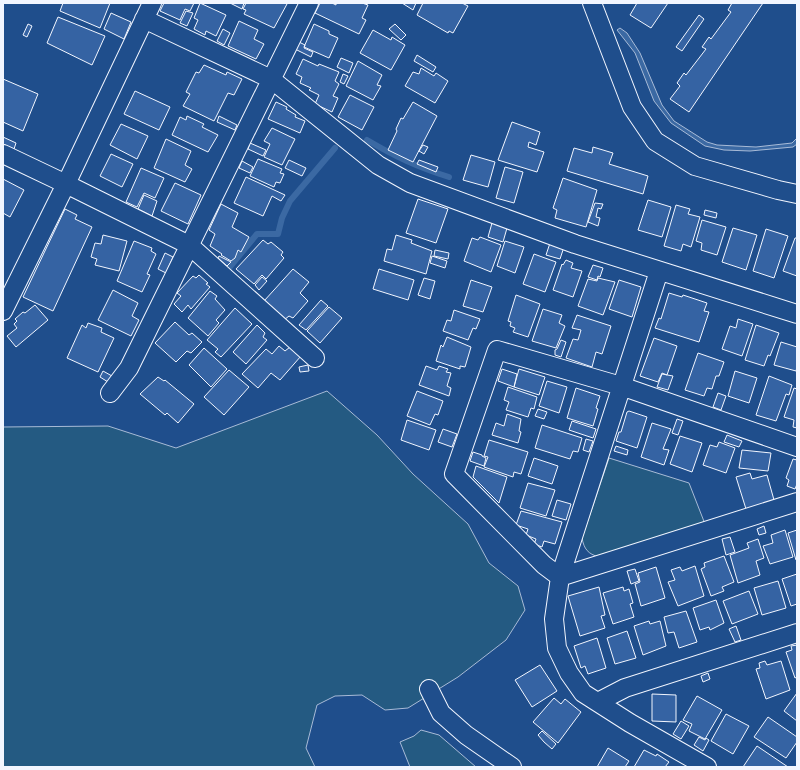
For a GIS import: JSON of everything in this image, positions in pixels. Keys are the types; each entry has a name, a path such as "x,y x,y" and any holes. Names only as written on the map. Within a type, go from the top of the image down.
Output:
{"street":[{"path":"110,393 129,368 309,3"},
{"path":"592,3 632,107 655,141 695,166 797,194"},
{"path":"3,311 66,184 148,11 271,79 378,165 410,183 575,244 797,314"},
{"path":"3,154 189,245 315,358"},
{"path":"659,271 560,577 554,619 557,648 569,673 583,693 630,723 707,767"},
{"path":"560,577 544,565 454,474 497,350 621,386 797,447"},
{"path":"560,577 797,502"},
{"path":"598,702 625,688 797,633"},
{"path":"429,690 441,714 466,735 512,767"}],"shaded area":[{"path":"620,28 627,33 640,53 662,105 674,121 707,142 717,145 756,147 792,143 797,138 797,144 793,147 750,151 724,150 705,146 671,123 654,101 635,53 617,30"},
{"path":"327,391 377,435 413,474 468,524 489,563 518,586 525,610 506,640 458,677 408,708 385,710 362,695 335,696 317,705 306,748 315,767 3,767 3,427 108,426 176,448"},
{"path":"609,458 689,483 705,524 599,557 589,553 585,548 582,538"},
{"path":"421,730 439,735 476,767 410,767 400,742 414,736"}],"building":[{"path":"63,3 110,3 100,28 60,11"},
{"path":"164,3 194,3 190,11 185,9 180,20 160,11"},
{"path":"200,3 226,15 216,36 206,31 205,35 194,29 198,20 194,18"},
{"path":"230,3 244,3 242,9"},
{"path":"246,3 287,4 274,28 244,14 246,10 243,9"},
{"path":"320,3 332,3 336,5 336,3 362,3 368,5 362,18 366,20 359,34 315,13"},
{"path":"402,3 416,3 413,10"},
{"path":"423,3 462,3 468,6 453,33 449,31 448,33 417,15"},
{"path":"637,3 668,3 651,28 630,15"},
{"path":"732,3 763,3 689,112 670,99 680,86 677,83 684,73 686,75 706,49 702,47 709,37 711,39 731,12 728,10"},
{"path":"186,11 193,13 187,26 180,23"},
{"path":"111,13 131,22 124,39 104,29"},
{"path":"699,15 704,19 682,51 676,47"},
{"path":"58,17 105,36 92,65 47,43"},
{"path":"239,21 258,30 254,39 264,44 256,59 228,46"},
{"path":"28,24 32,26 27,37 23,35"},
{"path":"314,24 329,31 329,34 338,38 329,58 304,47"},
{"path":"395,24 406,35 401,40 389,29"},
{"path":"223,29 230,33 224,45 217,41"},
{"path":"373,30 391,40 392,37 405,45 391,70 360,53"},
{"path":"299,42 305,45 304,48 313,52 311,57 295,49"},
{"path":"417,55 436,67 433,72 414,61"},
{"path":"341,58 353,63 349,73 337,67"},
{"path":"303,59 318,66 319,64 339,72 335,81 339,84 333,96 338,98 332,112 315,104 319,95 309,90 311,88 300,83 302,77 296,74"},
{"path":"358,61 382,75 377,85 381,86 373,100 346,86"},
{"path":"204,65 226,75 227,72 242,79 234,95 228,93 214,121 183,106 190,94 186,92 196,72 199,73"},
{"path":"421,68 434,76 436,73 448,81 435,103 405,86 413,72 419,74"},
{"path":"343,74 348,76 344,84 340,82"},
{"path":"3,79 38,94 23,131 3,122"},
{"path":"135,91 170,107 159,130 124,114"},
{"path":"350,95 374,107 362,130 338,117"},
{"path":"276,102 287,107 286,109 296,115 295,117 305,121 300,133 268,119"},
{"path":"413,102 437,116 413,162 388,150 401,118 403,119"},
{"path":"187,116 204,124 202,127 218,135 208,152 172,135 180,117 186,120"},
{"path":"219,116 237,125 235,130 217,122"},
{"path":"512,122 540,132 536,145 529,142 528,147 544,152 537,172 498,160"},
{"path":"121,124 148,136 137,159 110,145"},
{"path":"272,128 295,139 282,165 264,157 270,144 264,141"},
{"path":"3,137 16,143 14,149 3,144"},
{"path":"166,139 191,151 185,165 192,169 185,182 154,168"},
{"path":"250,143 266,150 263,156 248,149"},
{"path":"423,145 428,147 424,154 419,151"},
{"path":"593,147 613,153 609,164 648,176 643,194 567,171 574,148 592,153"},
{"path":"111,154 133,164 122,187 100,176"},
{"path":"471,155 495,162 488,187 463,180"},
{"path":"258,159 282,169 280,173 284,174 280,183 276,182 274,187 250,176"},
{"path":"289,160 306,168 302,176 285,168"},
{"path":"419,160 438,167 436,172 417,164"},
{"path":"242,161 253,167 250,173 239,168"},
{"path":"505,167 523,172 514,203 496,198"},
{"path":"141,168 164,178 155,198 144,193 137,207 126,202"},
{"path":"246,177 285,195 281,201 272,196 263,216 234,203"},
{"path":"563,178 597,190 586,227 555,218 557,210 553,208"},
{"path":"3,179 24,190 10,217 3,213"},
{"path":"175,183 201,195 188,224 161,211"},
{"path":"144,195 157,201 152,216 138,209"},
{"path":"418,199 448,209 436,243 406,233"},
{"path":"648,200 671,207 662,237 638,230"},
{"path":"595,203 603,204 601,209 598,208 596,217 600,218 598,226 588,222"},
{"path":"221,204 238,213 232,227 249,237 241,252 238,250 235,258 231,261 210,246 215,234 209,230"},
{"path":"676,205 690,209 688,214 700,217 691,247 683,244 681,251 664,246"},
{"path":"65,209 77,215 75,219 92,227 53,311 23,297"},
{"path":"705,210 717,213 716,218 704,215"},
{"path":"702,220 726,227 717,255 701,250 702,243 696,241"},
{"path":"492,223 507,228 503,242 488,237"},
{"path":"733,228 757,235 746,270 722,262"},
{"path":"766,229 788,236 774,278 753,271"},
{"path":"103,235 127,241 119,271 95,265 97,259 91,257 95,243 101,244"},
{"path":"396,235 412,240 411,243 432,251 426,274 384,261 387,249 392,250"},
{"path":"480,237 501,245 491,272 464,261 472,238 478,240"},
{"path":"795,238 797,238 797,276 783,271"},
{"path":"263,240 268,244 271,242 283,252 281,255 284,258 266,279 262,275 254,284 236,269"},
{"path":"134,241 152,248 151,251 156,254 147,274 150,275 142,292 117,281"},
{"path":"505,241 524,247 515,273 497,266"},
{"path":"550,243 564,247 560,259 546,255"},
{"path":"435,250 449,253 448,259 434,256"},
{"path":"165,253 173,257 166,273 158,269"},
{"path":"534,254 556,262 545,292 523,284"},
{"path":"219,256 231,262 227,266 218,258"},
{"path":"432,256 447,261 445,268 430,263"},
{"path":"566,260 573,263 571,268 582,271 573,297 553,290 562,264 563,265"},
{"path":"593,265 603,268 600,277 598,276 597,280 588,277"},
{"path":"293,269 309,282 300,293 308,301 293,318 289,316 284,320 264,301"},
{"path":"379,269 414,280 408,300 373,289"},
{"path":"199,275 208,283 206,284 210,287 191,309 188,305 182,312 174,304 181,296 177,293 193,276 196,278"},
{"path":"262,277 267,281 259,290 255,285"},
{"path":"424,278 435,281 430,299 418,295"},
{"path":"598,278 615,282 603,315 578,306 588,279 597,281"},
{"path":"471,280 492,287 483,312 463,306"},
{"path":"619,280 641,287 632,317 609,309"},
{"path":"113,290 138,303 132,316 139,320 131,336 98,320"},
{"path":"210,291 217,296 215,299 225,310 216,320 219,323 208,336 188,318"},
{"path":"669,293 682,297 683,295 707,303 704,311 709,312 699,342 655,328 659,318 661,319"},
{"path":"516,295 540,304 528,337 513,332 515,328 510,326 511,322 508,321"},
{"path":"321,300 328,306 306,330 299,325"},
{"path":"35,305 48,320 16,347 7,336 17,328 14,324 17,321 15,319"},
{"path":"329,307 342,318 320,343 307,331"},
{"path":"235,308 252,324 221,357 215,352 218,349 207,340"},
{"path":"543,309 562,315 559,323 565,326 556,348 532,341"},
{"path":"454,310 480,319 476,329 473,328 468,340 443,331 447,320 451,321"},
{"path":"577,315 611,326 602,354 596,352 592,367 566,358 573,339 578,340 581,330 572,328"},
{"path":"738,319 753,324 742,356 722,349 730,326 736,328"},
{"path":"175,322 189,335 192,333 202,342 191,353 187,351 176,362 155,343"},
{"path":"88,323 102,328 101,332 114,338 98,372 67,358 82,325 86,328"},
{"path":"257,325 265,333 263,337 267,340 246,364 233,352"},
{"path":"756,325 779,333 770,356 768,355 764,366 745,360"},
{"path":"447,337 471,347 465,367 460,366 460,369 436,361 441,345 443,347"},
{"path":"654,338 677,346 667,375 662,373 658,382 640,376"},
{"path":"561,340 566,342 561,357 555,355 555,350 557,349"},
{"path":"781,342 797,347 796,371 774,365"},
{"path":"279,346 285,351 290,347 301,356 280,380 271,373 258,388 242,374 266,349 272,354"},
{"path":"204,348 227,369 211,387 189,365"},
{"path":"698,353 724,362 719,376 716,376 712,389 707,388 704,396 685,390"},
{"path":"308,365 309,371 300,372 299,367"},
{"path":"426,366 437,370 439,366 448,369 446,372 451,373 447,386 451,388 449,396 419,385"},
{"path":"502,369 517,374 514,387 498,381"},
{"path":"519,369 545,377 539,395 514,387"},
{"path":"229,370 249,387 224,415 204,397"},
{"path":"103,371 112,376 108,382 100,377"},
{"path":"735,371 757,378 749,403 728,396"},
{"path":"662,374 673,376 668,390 657,387"},
{"path":"769,376 792,385 789,395 786,394 776,421 756,415"},
{"path":"158,377 164,381 165,380 194,404 178,423 167,413 165,415 140,394"},
{"path":"547,381 567,387 559,413 539,406"},
{"path":"508,387 537,397 534,409 531,408 528,417 506,410 509,402 504,400"},
{"path":"576,388 600,396 593,426 567,418"},
{"path":"794,388 797,389 797,428 793,427 794,420 784,417"},
{"path":"417,391 443,401 438,415 435,414 430,425 407,416"},
{"path":"718,393 726,396 721,410 713,407"},
{"path":"538,409 547,412 544,419 535,416"},
{"path":"629,411 647,417 637,448 616,441 619,432 621,432 627,412"},
{"path":"507,414 521,419 519,431 521,432 518,443 492,435 496,423 504,426"},
{"path":"677,419 683,421 678,435 672,433"},
{"path":"407,420 436,430 429,450 401,440"},
{"path":"572,421 596,429 593,438 569,430"},
{"path":"652,423 671,429 663,449 669,450 664,465 641,457"},
{"path":"542,425 582,438 578,452 573,451 570,459 535,448"},
{"path":"443,429 457,434 452,447 438,442"},
{"path":"727,435 742,441 739,447 724,442"},
{"path":"680,436 702,443 692,472 670,464"},
{"path":"586,439 593,441 589,452 583,450"},
{"path":"489,440 528,452 521,474 514,472 513,477 484,467 488,457 484,456"},
{"path":"719,442 735,448 726,473 703,465 710,445 717,447"},
{"path":"616,446 628,450 627,455 614,451"},
{"path":"742,450 771,453 768,471 739,468"},
{"path":"473,452 486,458 484,466 470,461"},
{"path":"534,458 558,466 552,484 528,476"},
{"path":"793,459 797,460 797,484 795,489 787,486 789,480 786,478"},
{"path":"476,466 507,477 499,503 473,477"},
{"path":"750,473 752,479 767,475 774,500 746,509 736,477"},
{"path":"528,483 555,490 546,516 520,508"},
{"path":"557,500 571,504 566,520 552,516"},
{"path":"521,511 562,522 555,544 544,541 542,547 534,544 536,539 526,535 528,529 516,525"},
{"path":"764,526 766,533 759,535 757,529"},
{"path":"785,530 793,557 770,564 763,546 773,543 771,535"},
{"path":"797,530 797,560 796,560 788,533"},
{"path":"730,537 735,552 726,555 722,539"},
{"path":"758,539 764,558 756,561 760,575 738,583 730,555 749,548 747,543"},
{"path":"724,556 734,582 722,587 724,591 711,596 701,569 705,567 704,563"},
{"path":"695,566 704,596 678,606 668,582 675,580 671,570 680,567 682,571"},
{"path":"656,567 665,598 641,606 635,584 640,582 638,573"},
{"path":"635,569 639,581 631,584 627,571"},
{"path":"797,574 797,604 791,606 782,579"},
{"path":"778,581 786,608 762,615 754,588"},
{"path":"599,587 605,615 601,616 605,628 580,636 568,596"},
{"path":"623,587 624,591 629,589 633,603 630,604 634,617 613,624 603,593"},
{"path":"749,591 758,614 732,624 723,601"},
{"path":"716,600 724,623 710,630 709,627 700,630 693,608"},
{"path":"686,611 697,642 679,648 674,632 668,633 664,617"},
{"path":"649,621 650,624 660,621 666,646 643,655 634,626"},
{"path":"736,626 741,640 735,642 729,629"},
{"path":"627,631 636,658 615,664 607,638"},
{"path":"597,638 606,668 588,674 585,666 581,668 574,646"},
{"path":"797,645 797,677 795,678 786,652 792,650 791,646"},
{"path":"765,661 767,665 781,661 790,690 766,699 756,669 760,668 759,663"},
{"path":"540,665 557,691 532,707 515,680"},
{"path":"708,673 710,679 703,682 701,676"},
{"path":"797,693 797,721 784,711"},
{"path":"652,694 676,695 676,722 652,721"},
{"path":"697,696 722,710 705,739 689,731 692,724 683,720"},
{"path":"554,698 561,704 565,699 581,712 558,743 533,722"},
{"path":"726,714 749,726 733,754 711,741"},
{"path":"768,717 797,737 797,742 786,758 754,737"},
{"path":"681,721 689,726 681,739 673,734"},
{"path":"542,731 556,744 552,749 538,735"},
{"path":"699,737 709,740 703,751 694,745"},
{"path":"757,746 788,767 743,767"},
{"path":"608,748 629,761 625,767 597,767"},
{"path":"644,750 656,756 657,754 669,762 665,767 634,767"}],"waterway":[{"path":"367,140 407,161 449,177"},
{"path":"229,268 257,234 278,234 282,218 290,201 335,148"}]}
